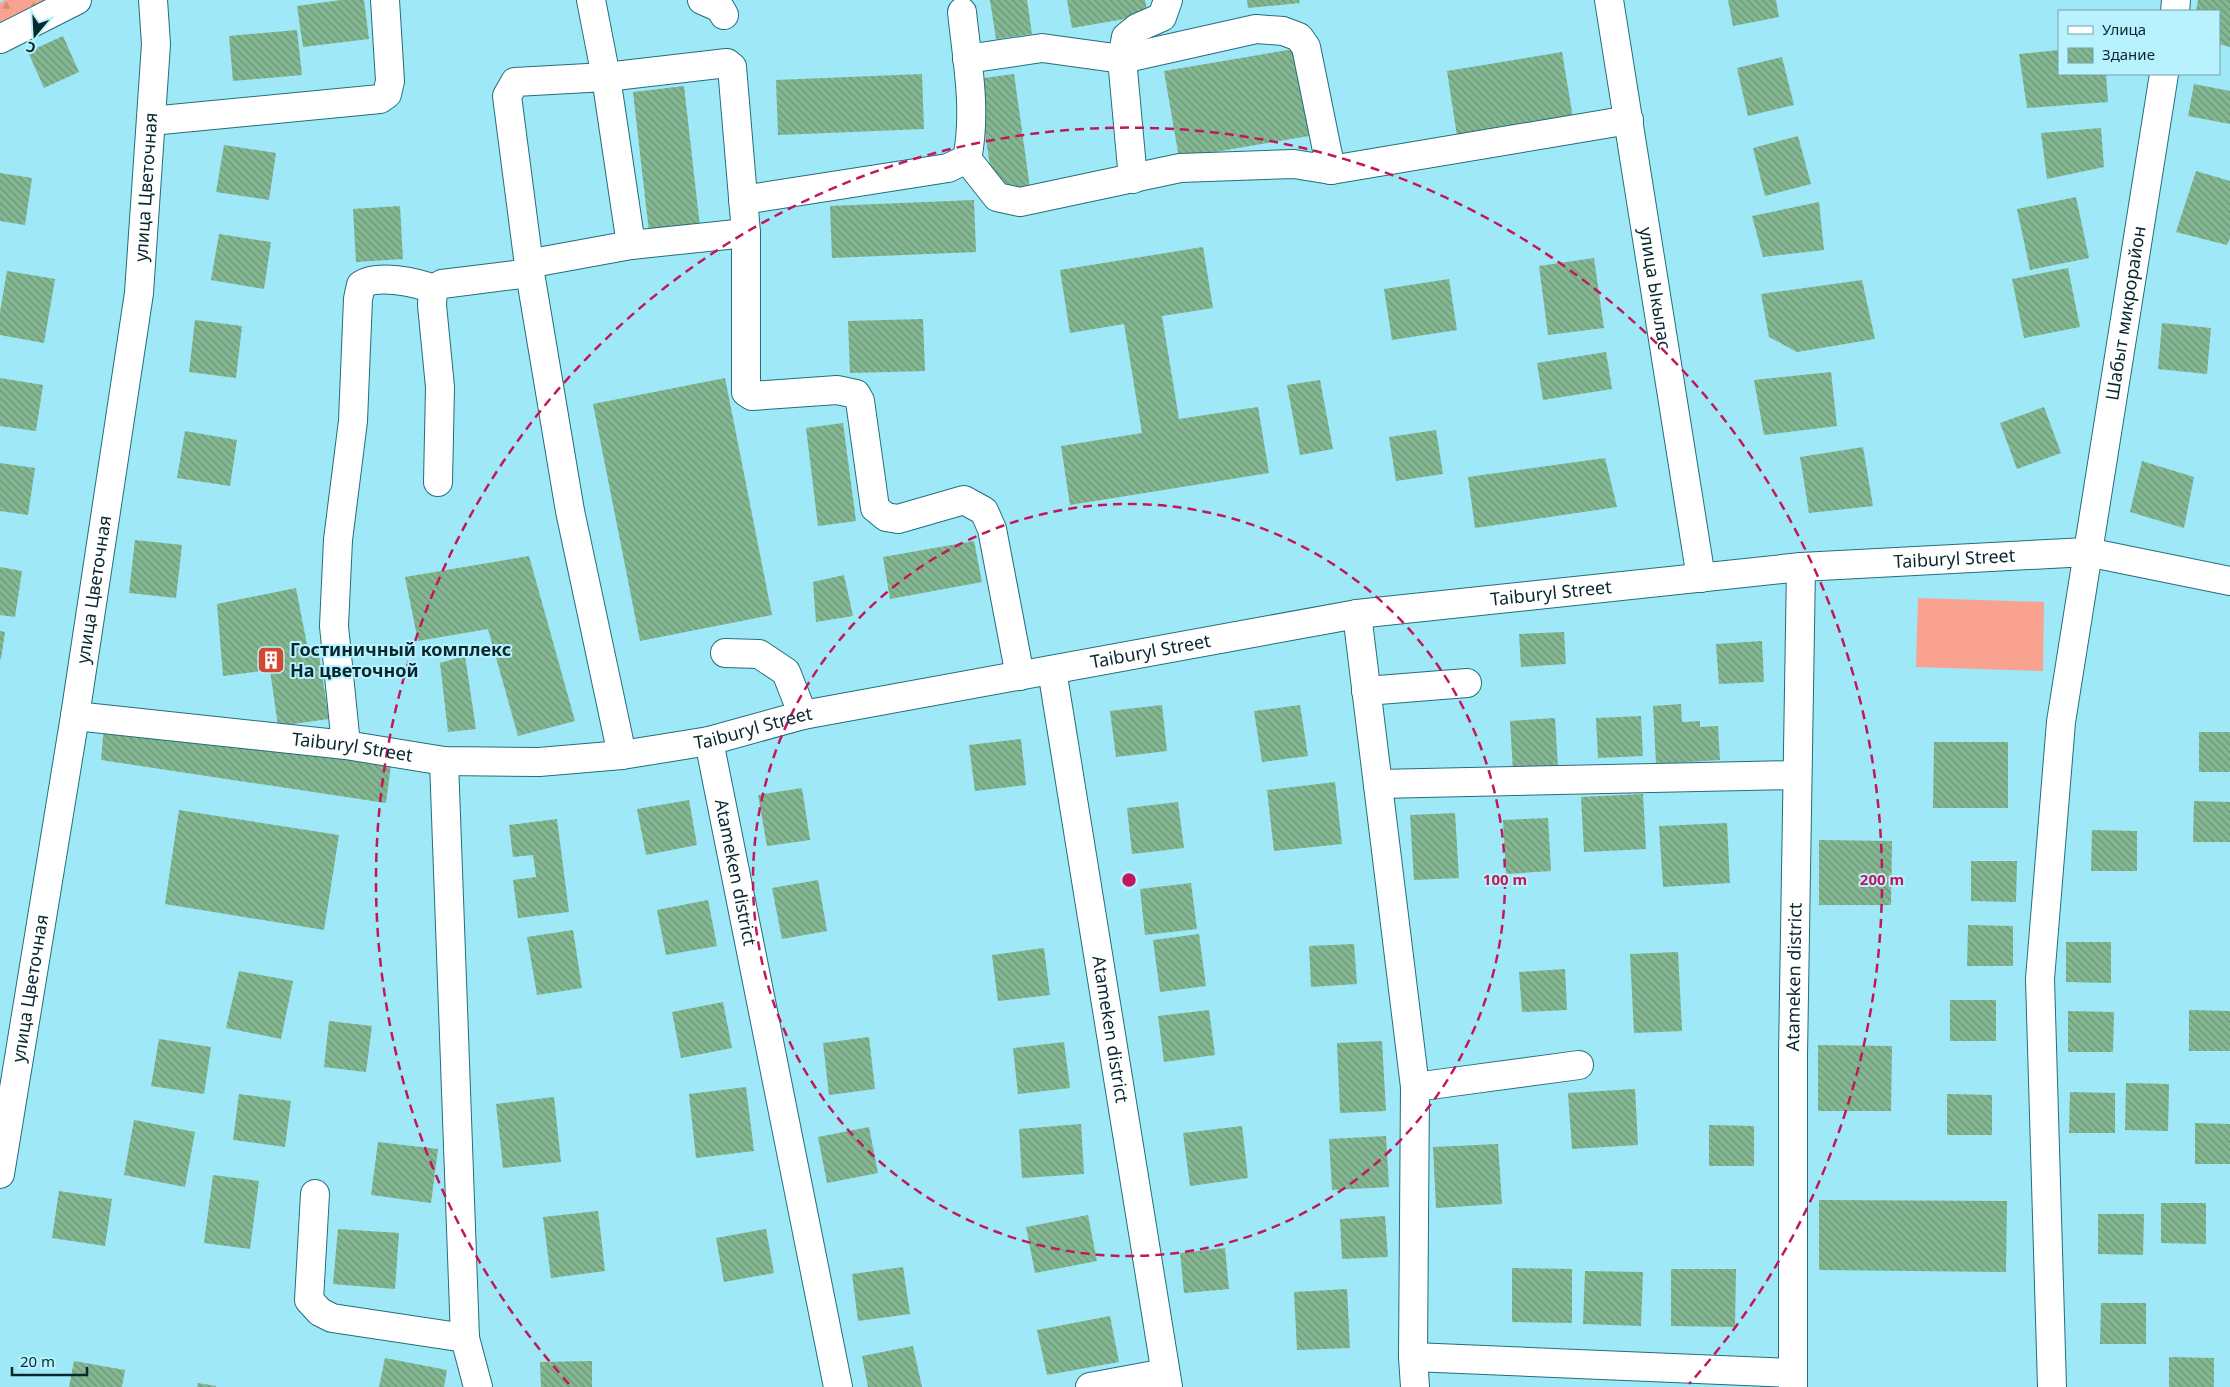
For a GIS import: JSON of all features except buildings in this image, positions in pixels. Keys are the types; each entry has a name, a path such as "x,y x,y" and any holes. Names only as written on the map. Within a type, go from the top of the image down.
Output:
{"street":[{"path":"0,39 77,0"},
{"name":"улица Цветочная","path":"0,1174 75,716 139,294 156,44 153,0"},
{"path":"151,121 380,99 387,94 390,81 385,0"},
{"path":"590,0 606,77 631,245"},
{"path":"1133,178 1122,59 1126,37 1137,28 1162,17 1168,0"},
{"name":"улица Ыкылас","path":"1609,0 1701,578"},
{"path":"743,200 948,168 966,159 970,144 971,103 962,12"},
{"path":"967,59 1042,48 1122,59 1256,29 1283,31 1299,37 1306,47 1330,170"},
{"path":"622,755 570,511 530,273 507,96 515,82 606,77 730,64 732,67 746,233 746,392 752,396 837,390 856,394 860,401 875,508 886,517 898,519 964,500 984,511 992,529 1020,676"},
{"name":"Шабыт микрорайон","path":"2052,1387 2040,979 2061,722 2164,75"},
{"path":"966,159 996,197 1020,202 1180,168 1294,164 1330,170 1629,120"},
{"path":"530,273 533,265 538,262 631,245 746,233"},
{"path":"433,289 442,284 530,273"},
{"path":"346,745 334,626 338,540 353,420 361,285 367,281 403,280 420,283 433,289"},
{"path":"433,289 432,306 440,386 438,482"},
{"name":"Taiburyl Street","path":"75,716 346,745 444,761 539,762 622,755 709,741 804,715 1357,614 1801,567 2087,552 2230,581"},
{"name":"Atameken district","path":"1792,1380 1793,1065 1801,567"},
{"path":"1357,614 1415,1087 1413,1358 1415,1387"},
{"path":"725,652 759,654 786,672 804,715"},
{"name":"Atameken district","path":"1052,670 1167,1380"},
{"path":"1366,691 1467,683"},
{"name":"Atameken district","path":"709,741 838,1387"},
{"path":"444,761 465,1338 478,1387"},
{"path":"1378,784 1797,775"},
{"path":"1415,1087 1579,1064"},
{"path":"315,1194 309,1300 320,1312 332,1318 465,1338"},
{"path":"1413,1358 1792,1380"},
{"path":"1090,1387 1167,1380"}],"green space":[{"path":"5,0 77,0 0,39 0,3"},
{"path":"1918,598 2044,602 2043,671 1916,667"}],"place":[{"name":"Гостиничный комплекс На цветочной","path":"271,660"}]}
